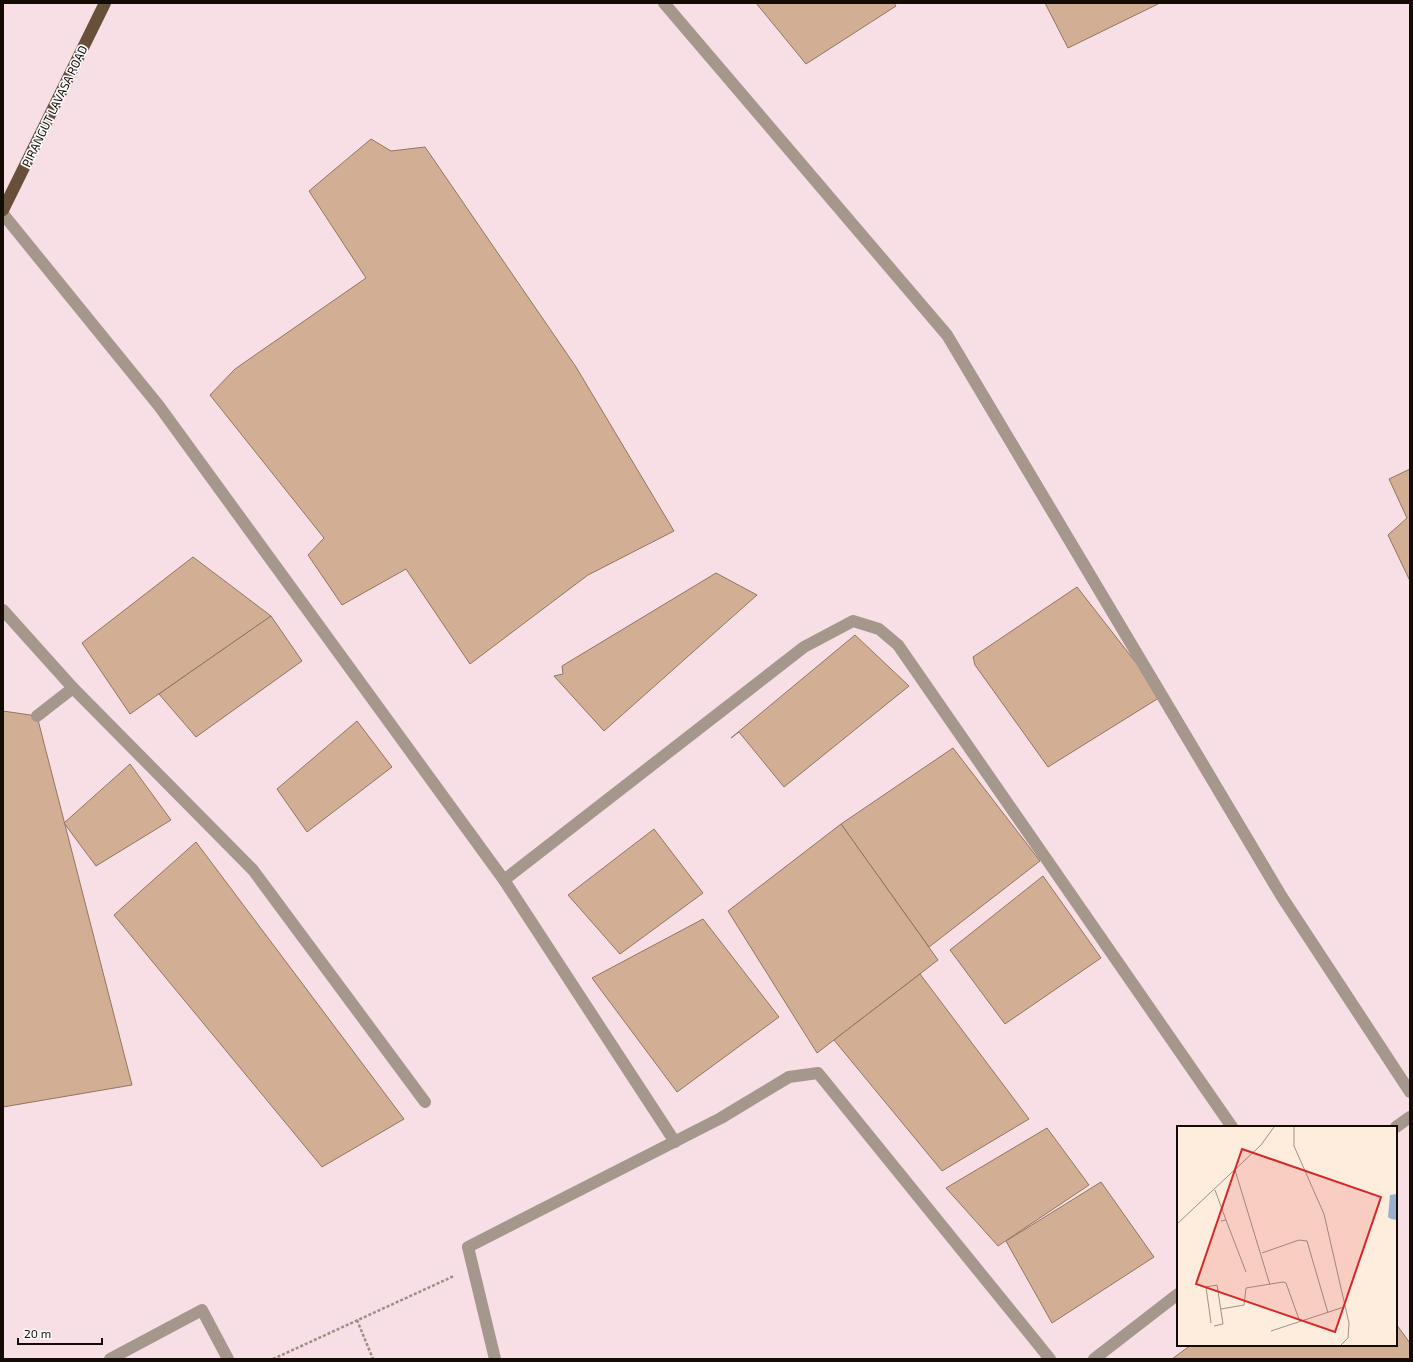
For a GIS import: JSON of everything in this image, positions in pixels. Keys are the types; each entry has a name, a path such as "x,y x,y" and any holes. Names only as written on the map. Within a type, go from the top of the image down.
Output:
{"main road":[{"name":"PIRANGUT LAVASA ROAD","path":"3,210 105,3"}],"street":[{"path":"664,3 947,335 1282,897 1410,1092"},
{"path":"3,214 159,406 504,880 674,1142"},
{"path":"3,610 72,688 253,870 425,1102"},
{"path":"504,880 804,647 853,621 879,629 898,645 1231,1126"},
{"path":"37,716 72,688"},
{"path":"495,1359 468,1247 721,1118 789,1077 818,1072 1050,1359"},
{"path":"1397,1126 1410,1117"},
{"path":"1094,1359 1177,1295"},
{"path":"110,1359 202,1310 228,1359"}],"path":[{"path":"273,1359 473,1267"},
{"path":"357,1320 373,1359"}],"shaded area":[{"path":"3,3 1410,3 1410,1359 3,1359"}],"building":[{"path":"756,3 894,3 896,6 806,64"},
{"path":"1045,3 1160,3 1068,48"},
{"path":"371,139 391,151 425,147 576,367 674,531 588,575 470,664 406,569 342,605 308,555 324,538 210,395 235,369 366,278 309,191"},
{"path":"1410,469 1410,581 1388,535 1407,518 1389,479"},
{"path":"193,557 271,616 130,714 82,643"},
{"path":"716,573 757,595 604,731 554,676 563,674 562,666"},
{"path":"1077,587 1162,696 1048,767 975,665 973,657"},
{"path":"271,616 302,661 196,737 159,694"},
{"path":"855,635 909,686 784,787 739,732 731,738"},
{"path":"3,711 37,716 132,1085 3,1107"},
{"path":"357,721 392,767 307,832 277,789"},
{"path":"953,748 1040,861 929,947 841,824"},
{"path":"130,764 171,820 96,866 64,823"},
{"path":"841,824 938,960 817,1053 728,911"},
{"path":"654,829 703,893 620,954 568,895"},
{"path":"196,842 404,1119 322,1167 114,915"},
{"path":"1043,876 1101,958 1005,1024 950,950"},
{"path":"703,919 779,1017 677,1092 592,978"},
{"path":"920,974 1029,1119 942,1171 834,1040"},
{"path":"1047,1128 1089,1185 998,1246 946,1188"},
{"path":"1101,1182 1154,1257 1052,1323 1006,1241"},
{"path":"1397,1325 1410,1343 1410,1359 1172,1359 1190,1346 1397,1346"}]}
